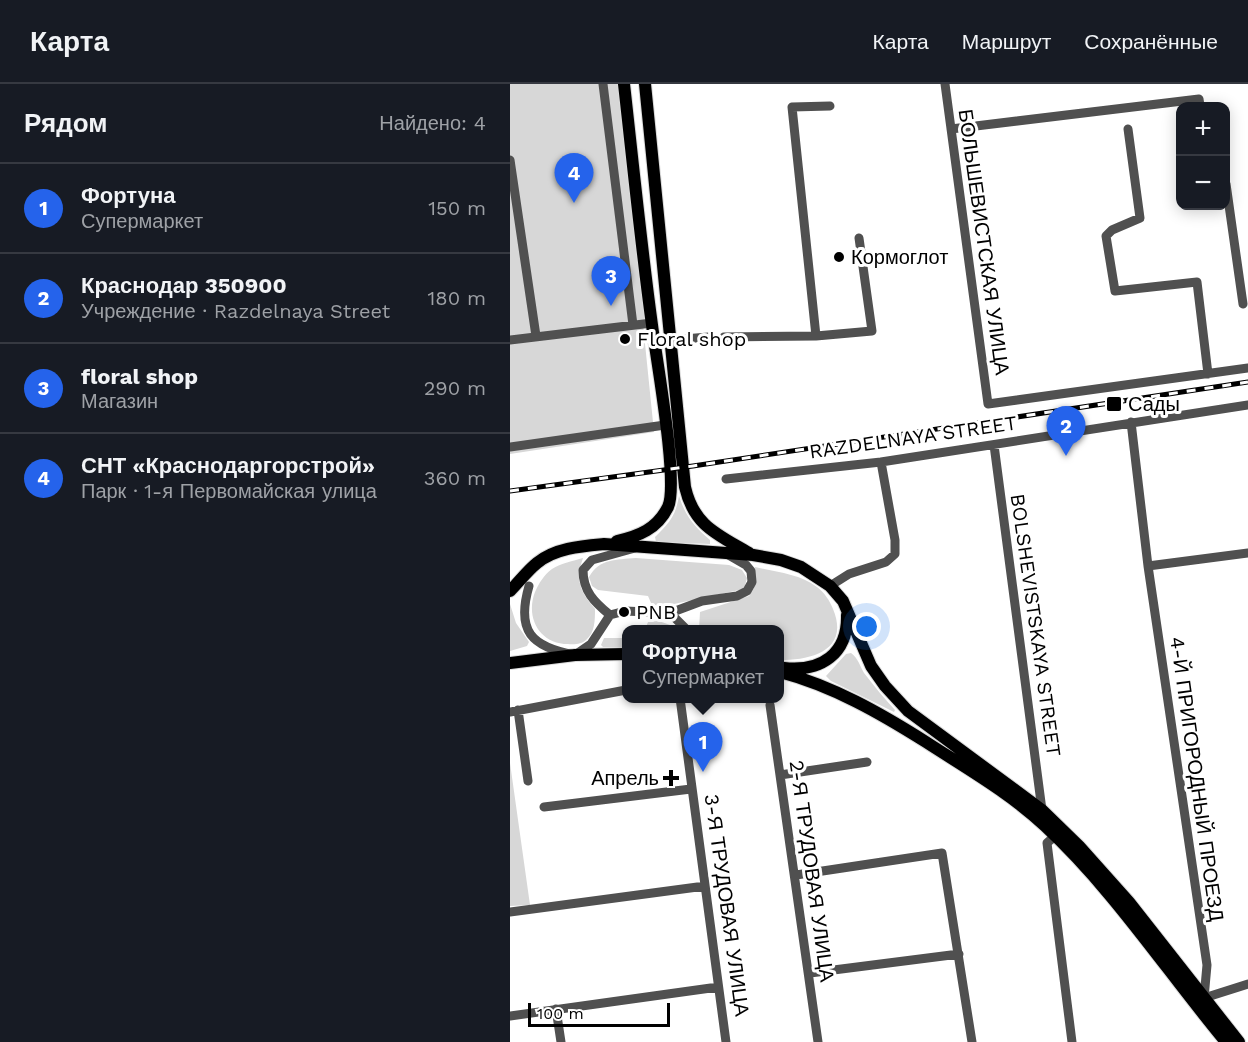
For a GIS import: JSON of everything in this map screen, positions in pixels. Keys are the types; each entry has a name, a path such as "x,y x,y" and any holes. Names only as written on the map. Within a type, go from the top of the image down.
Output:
{"main road":[{"path":"510,591 537,562 563,550 637,537 650,530 668,506 670,485 642,324 624,84"},
{"path":"645,84 684,477 690,508 710,529 753,555"},
{"path":"604,544 753,555 801,567 830,586 839,594 872,666 885,686 908,711 1042,810 1079,846 1129,902 1239,1042"},
{"path":"784,668 806,667 836,652 845,636 846,607"},
{"path":"510,663 575,655 622,654"},
{"path":"784,673 821,684 871,708 980,777 1045,825 1135,926 1226,1042"}],"street":[{"path":"510,340 642,324 603,84"},
{"name":"БОЛЬШЕВИСТСКАЯ УЛИЦА","path":"945,84 988,404 1208,374"},
{"path":"951,129 1200,99 1200,102"},
{"path":"816,336 792,107 831,106"},
{"path":"1128,129 1140,218 1113,230 1106,236 1115,291 1197,282 1208,374 1248,368"},
{"path":"510,160 536,336"},
{"path":"1230,210 1243,304"},
{"path":"724,337 816,336 872,331 860,238"},
{"path":"670,340 709,337"},
{"name":"RAZDELNAYA STREET","path":"726,479 881,462 1248,405"},
{"name":"4-Й ПРИГОРОДНЫЙ ПРОЕЗД","path":"1131,422 1148,566 1207,965 1204,998"},
{"path":"510,447 659,426"},
{"name":"BOLSHEVISTSKAYA STREET","path":"994,445 1042,810"},
{"path":"830,586 849,574 886,562 895,554 895,540 881,462"},
{"path":"610,615 593,601 583,579 584,570 592,560 641,547"},
{"path":"529,586 524,604 524,620 532,636 552,650 575,655 591,644 610,615 626,611 670,613 702,601 741,595 747,591 753,578 749,567 723,552"},
{"path":"1148,566 1248,553"},
{"path":"670,613 682,625"},
{"path":"603,654 622,658"},
{"path":"528,782 514,711 622,691"},
{"name":"3-Я ТРУДОВАЯ УЛИЦА","path":"677,703 726,1042"},
{"name":"2-Я ТРУДОВАЯ УЛИЦА","path":"770,705 818,1042"},
{"path":"780,775 867,762"},
{"path":"544,807 691,789"},
{"path":"1055,836 1047,843 1072,1042"},
{"path":"796,875 942,853 972,1042"},
{"path":"510,912 705,886"},
{"path":"810,974 959,954"},
{"path":"1204,998 1248,984"},
{"path":"510,1016 718,987"},
{"path":"556,1009 561,1042"}],"shaded area":[{"path":"510,84 624,84 652,323 643,324 654,432 510,454"},
{"path":"679,496 688,515 710,540 710,544 656,542 655,537 674,514"},
{"path":"583,558 579,579 586,597 595,609 593,630 589,637 580,643 558,643 550,640 537,628 532,602 542,579 552,569"},
{"path":"636,558 729,565 742,570 747,578 744,589 660,607 651,603 648,596 598,590 592,586 589,577 598,566 609,561"},
{"path":"755,567 788,574 817,587 832,606 837,623 832,643 815,655 784,660 784,625 699,625 700,612 749,596 754,588"},
{"path":"510,604 516,623 529,642 527,646 510,651"},
{"path":"659,621 670,625 647,625 648,622"},
{"path":"604,638 622,638 622,647 603,647 601,645"},
{"path":"851,653 864,673 895,710 894,712 831,681 826,676 846,654"},
{"path":"510,763 530,905 510,906"}],"railway":[{"path":"510,491 693,466 1248,382"}],"place":[{"name":"СНТ «Краснодаргорстрой»","path":"574,203"},
{"name":"Кормоглот","path":"839,257"},
{"name":"floral shop","path":"611,306"},
{"name":"Floral shop","path":"625,339"},
{"name":"Сады","path":"1114,404"},
{"name":"Краснодар 350900","path":"1066,456"},
{"name":"PNB","path":"624,612"},
{"name":"Фортуна","path":"703,772"},
{"name":"Апрель","path":"671,778"}]}
